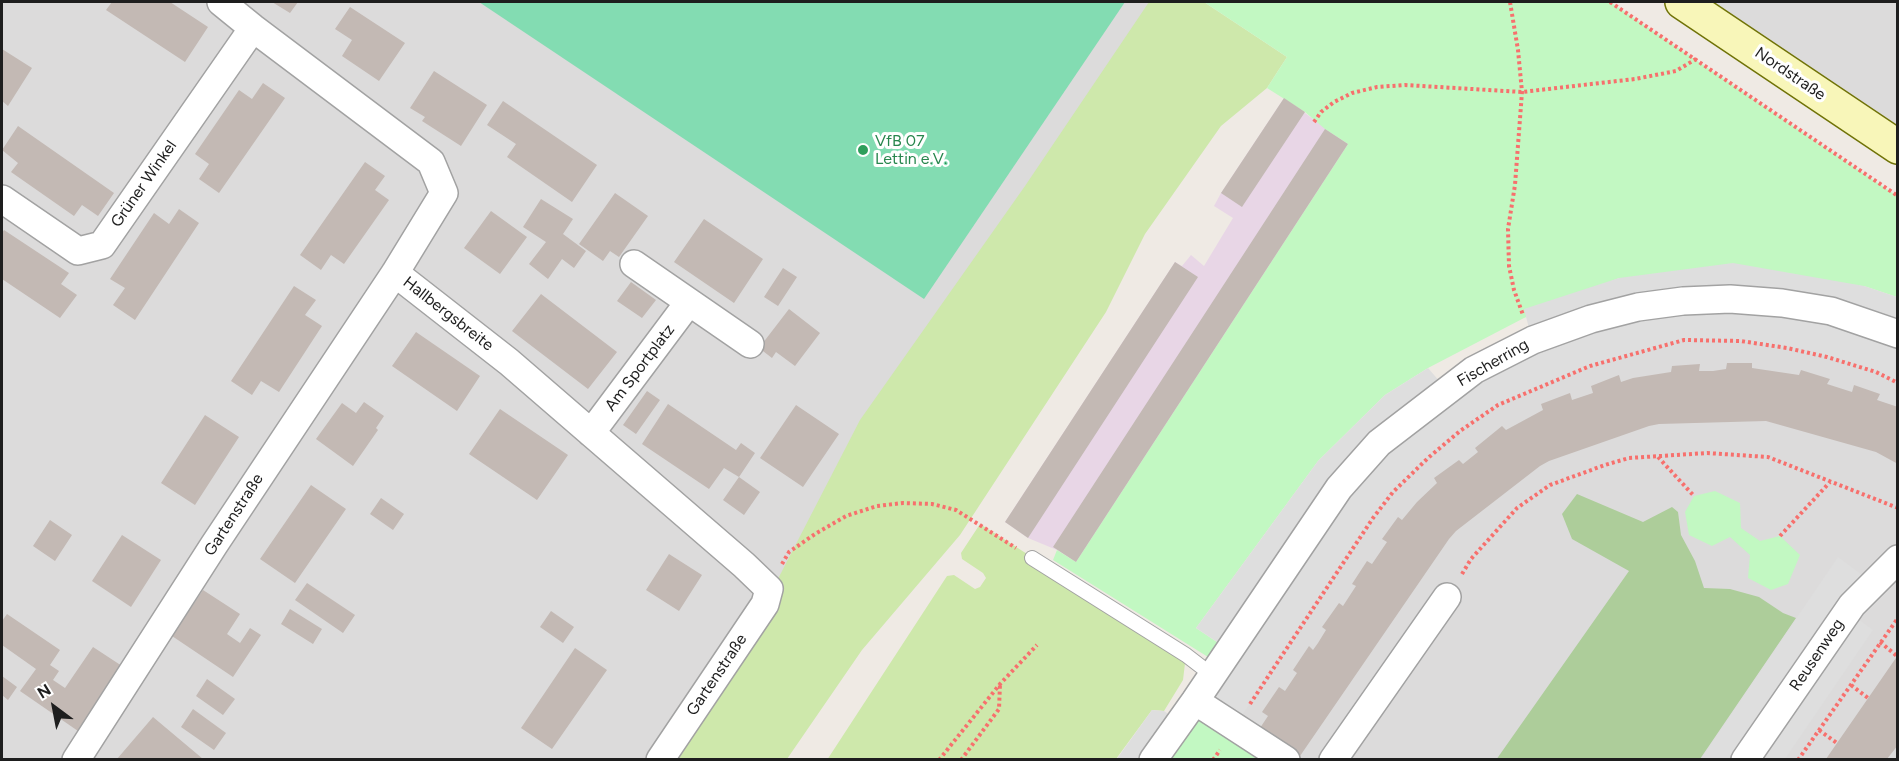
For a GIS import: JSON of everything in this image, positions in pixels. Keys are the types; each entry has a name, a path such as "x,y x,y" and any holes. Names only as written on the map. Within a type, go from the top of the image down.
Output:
{"street":[{"name":"Hallbergsbreite","path":"220,2 431,162 444,193 395,273 509,362 769,589"},
{"name":"Nordstraße","path":"1682,2 1898,147"},
{"name":"Grüner Winkel","path":"2,199 78,251 102,245 253,28"},
{"path":"634,264 750,344"},
{"name":"Gartenstraße","path":"76,759 395,273"},
{"name":"Fischerring","path":"1153,759 1195,702 1339,488 1379,443 1474,370 1533,340 1591,319 1638,307 1683,301 1730,299 1782,303 1831,311 1898,334"},
{"name":"Am Sportplatz","path":"591,433 689,302"},
{"name":"Reusenweg","path":"1745,759 1852,605 1898,559"},
{"name":"Gartenstraße","path":"660,759 765,604 769,589"},
{"path":"1333,759 1447,597"},
{"path":"1195,702 1286,759"}],"lane":[{"path":"1032,558 1212,675"}],"path":[{"path":"1510,2 1522,92 1515,185 1508,229 1509,266 1514,290 1533,340"},
{"path":"1610,2 1898,196"},
{"path":"1314,122 1321,112 1334,102 1352,93 1377,87 1405,85 1522,92 1635,79 1676,70 1696,58"},
{"path":"1235,726 1366,528 1393,492 1452,438 1498,405 1590,366 1684,340 1741,341 1787,348 1876,372 1898,383"},
{"path":"1447,597 1471,559 1517,508 1550,485 1629,459 1707,453 1768,457 1898,508"},
{"path":"1658,457 1694,496"},
{"path":"1780,536 1830,482"},
{"path":"769,589 789,552 846,516 877,506 903,503 932,504 956,510 1032,558"},
{"path":"1798,759 1898,618"},
{"path":"1880,642 1897,656"},
{"path":"939,759 1000,684 1037,645"},
{"path":"961,759 999,709 1000,684"},
{"path":"1851,685 1868,698"},
{"path":"1819,730 1837,743"}],"shaded area":[{"path":"2,2 1197,2 656,760 2,759"},
{"path":"1699,2 1897,2 1897,138"},
{"path":"1284,98 1348,144 1076,562 1057,550 1028,538 1005,522 1175,262 1182,266 1191,255 1204,266 1233,218 1214,206"},
{"path":"1733,263 1864,286 1897,297 1897,383 1876,372 1787,348 1741,341 1684,340 1590,366 1498,405 1460,431 1393,492 1373,518 1235,726 1195,701 1220,644 1196,628 1318,461 1385,395 1428,368 1447,390 1532,340 1524,309 1619,278"},
{"path":"1897,334 1897,759 1286,759 1235,726 1212,675 1533,340"},
{"path":"1838,557 1873,583 1847,611 1873,630 1785,759 1700,760"},
{"path":"1152,710 1164,711 1180,722 1153,759 1116,760"}],"green space":[{"name":"VfB 07 Lettin e.V.","path":"479,2 1125,2 924,299"},
{"path":"1149,2 1204,2 1287,57 1267,88 1221,126 1145,234 1106,312 960,535 862,650 787,759 667,760 765,604 860,420 1025,186"},
{"path":"1204,2 1610,2 1897,196 1897,297 1864,286 1619,278 1524,318 1428,368 1385,395 1318,461 1196,628 1220,644 1208,657 1053,560 1057,550 1076,562 1348,144 1305,112 1267,88 1287,57"},
{"path":"1715,491 1740,503 1741,528 1760,541 1780,536 1800,555 1788,584 1771,590 1748,578 1750,555 1730,537 1712,546 1689,535 1685,512 1694,496"},
{"path":"1577,494 1643,522 1672,507 1678,512 1681,535 1695,561 1704,588 1730,589 1759,597 1783,613 1796,618 1700,759 1496,760 1629,571 1572,539 1562,514"},
{"path":"980,524 1186,655 1183,680 1164,711 1152,710 1116,759 827,760 947,576 954,575 975,589 980,587 986,578 983,573 962,559 961,553"},
{"path":"1195,701 1286,760 1153,760"}],"building":[{"path":"112,2 170,2 208,27 185,62 106,10"},
{"path":"272,2 298,2 290,13"},
{"path":"350,7 405,43 379,81 342,56 352,40 335,29"},
{"path":"2,49 32,68 8,106 2,101"},
{"path":"434,71 487,105 461,146 422,121 425,117 410,108"},
{"path":"263,83 285,98 219,193 199,179 209,164 195,154 239,90 252,99"},
{"path":"1284,98 1305,112 1242,207 1221,193"},
{"path":"503,101 597,165 572,202 507,157 516,144 487,125"},
{"path":"18,126 114,193 98,216 82,205 74,216 11,172 18,163 2,150"},
{"path":"1325,129 1348,144 1076,562 1053,547"},
{"path":"365,162 385,176 375,190 389,200 344,264 331,255 321,270 300,255"},
{"path":"615,193 648,216 619,257 610,251 603,261 579,244"},
{"path":"541,199 573,219 563,234 586,251 574,268 562,259 548,279 529,264 546,242 523,227"},
{"path":"179,209 199,223 135,320 113,305 125,288 110,279 154,213 169,224"},
{"path":"491,211 527,237 500,274 464,248"},
{"path":"704,219 763,259 734,303 674,262"},
{"path":"4,230 69,273 61,284 77,295 60,318 2,279 2,233"},
{"path":"1175,262 1198,277 1028,538 1005,522"},
{"path":"783,268 797,277 778,306 764,297"},
{"path":"631,282 656,300 642,318 617,301"},
{"path":"294,286 316,300 305,315 322,326 279,392 261,381 252,395 231,381"},
{"path":"541,294 617,352 588,389 512,331"},
{"path":"789,309 820,333 795,366 776,352 772,358 759,348"},
{"path":"416,332 480,376 457,411 392,366"},
{"path":"1727,363 1752,363 1752,368 1799,375 1801,370 1830,379 1827,384 1852,392 1854,385 1880,394 1877,400 1898,407 1898,464 1876,452 1766,421 1659,424 1549,461 1456,531 1449,539 1300,756 1260,728 1268,716 1262,712 1279,687 1285,691 1297,673 1293,670 1309,646 1313,650 1318,643 1326,630 1322,627 1339,603 1343,606 1356,586 1352,584 1367,561 1372,564 1387,542 1382,539 1398,517 1402,520 1437,483 1434,478 1459,460 1463,464 1478,452 1475,448 1502,426 1506,430 1543,410 1541,404 1570,393 1572,400 1593,393 1591,386 1619,375 1621,382 1671,372 1672,366 1700,364 1699,371 1713,371 1726,369"},
{"path":"647,391 660,400 636,434 623,425"},
{"path":"364,402 384,416 376,428 378,430 353,466 316,439 342,403 356,413"},
{"path":"668,404 736,450 741,443 755,453 739,477 724,468 709,489 642,444"},
{"path":"796,405 839,434 803,487 760,458"},
{"path":"500,409 568,455 537,500 469,454"},
{"path":"205,415 239,437 195,505 161,483"},
{"path":"739,477 760,492 744,515 723,500"},
{"path":"311,485 346,509 295,583 260,559"},
{"path":"381,498 404,514 393,530 370,514"},
{"path":"50,520 72,535 55,561 33,546"},
{"path":"122,535 161,560 131,607 92,581"},
{"path":"669,554 702,575 679,611 646,590"},
{"path":"307,583 355,615 343,633 295,600"},
{"path":"203,590 240,614 227,634 240,643 250,628 261,635 233,677 172,636"},
{"path":"290,609 322,629 313,644 281,624"},
{"path":"551,611 574,627 563,643 540,627"},
{"path":"7,614 60,650 50,665 59,671 53,680 65,688 93,647 122,666 78,731 20,691 36,669 2,645 2,621"},
{"path":"575,648 607,670 552,749 521,728"},
{"path":"1898,655 1898,745 1887,759 1826,759"},
{"path":"2,676 17,687 8,700 2,695"},
{"path":"207,679 235,699 223,715 196,696"},
{"path":"193,709 226,733 214,750 181,727"},
{"path":"153,717 203,759 117,759"}],"place":[{"name":"VfB 07 Lettin e.V.","path":"863,150"}]}
